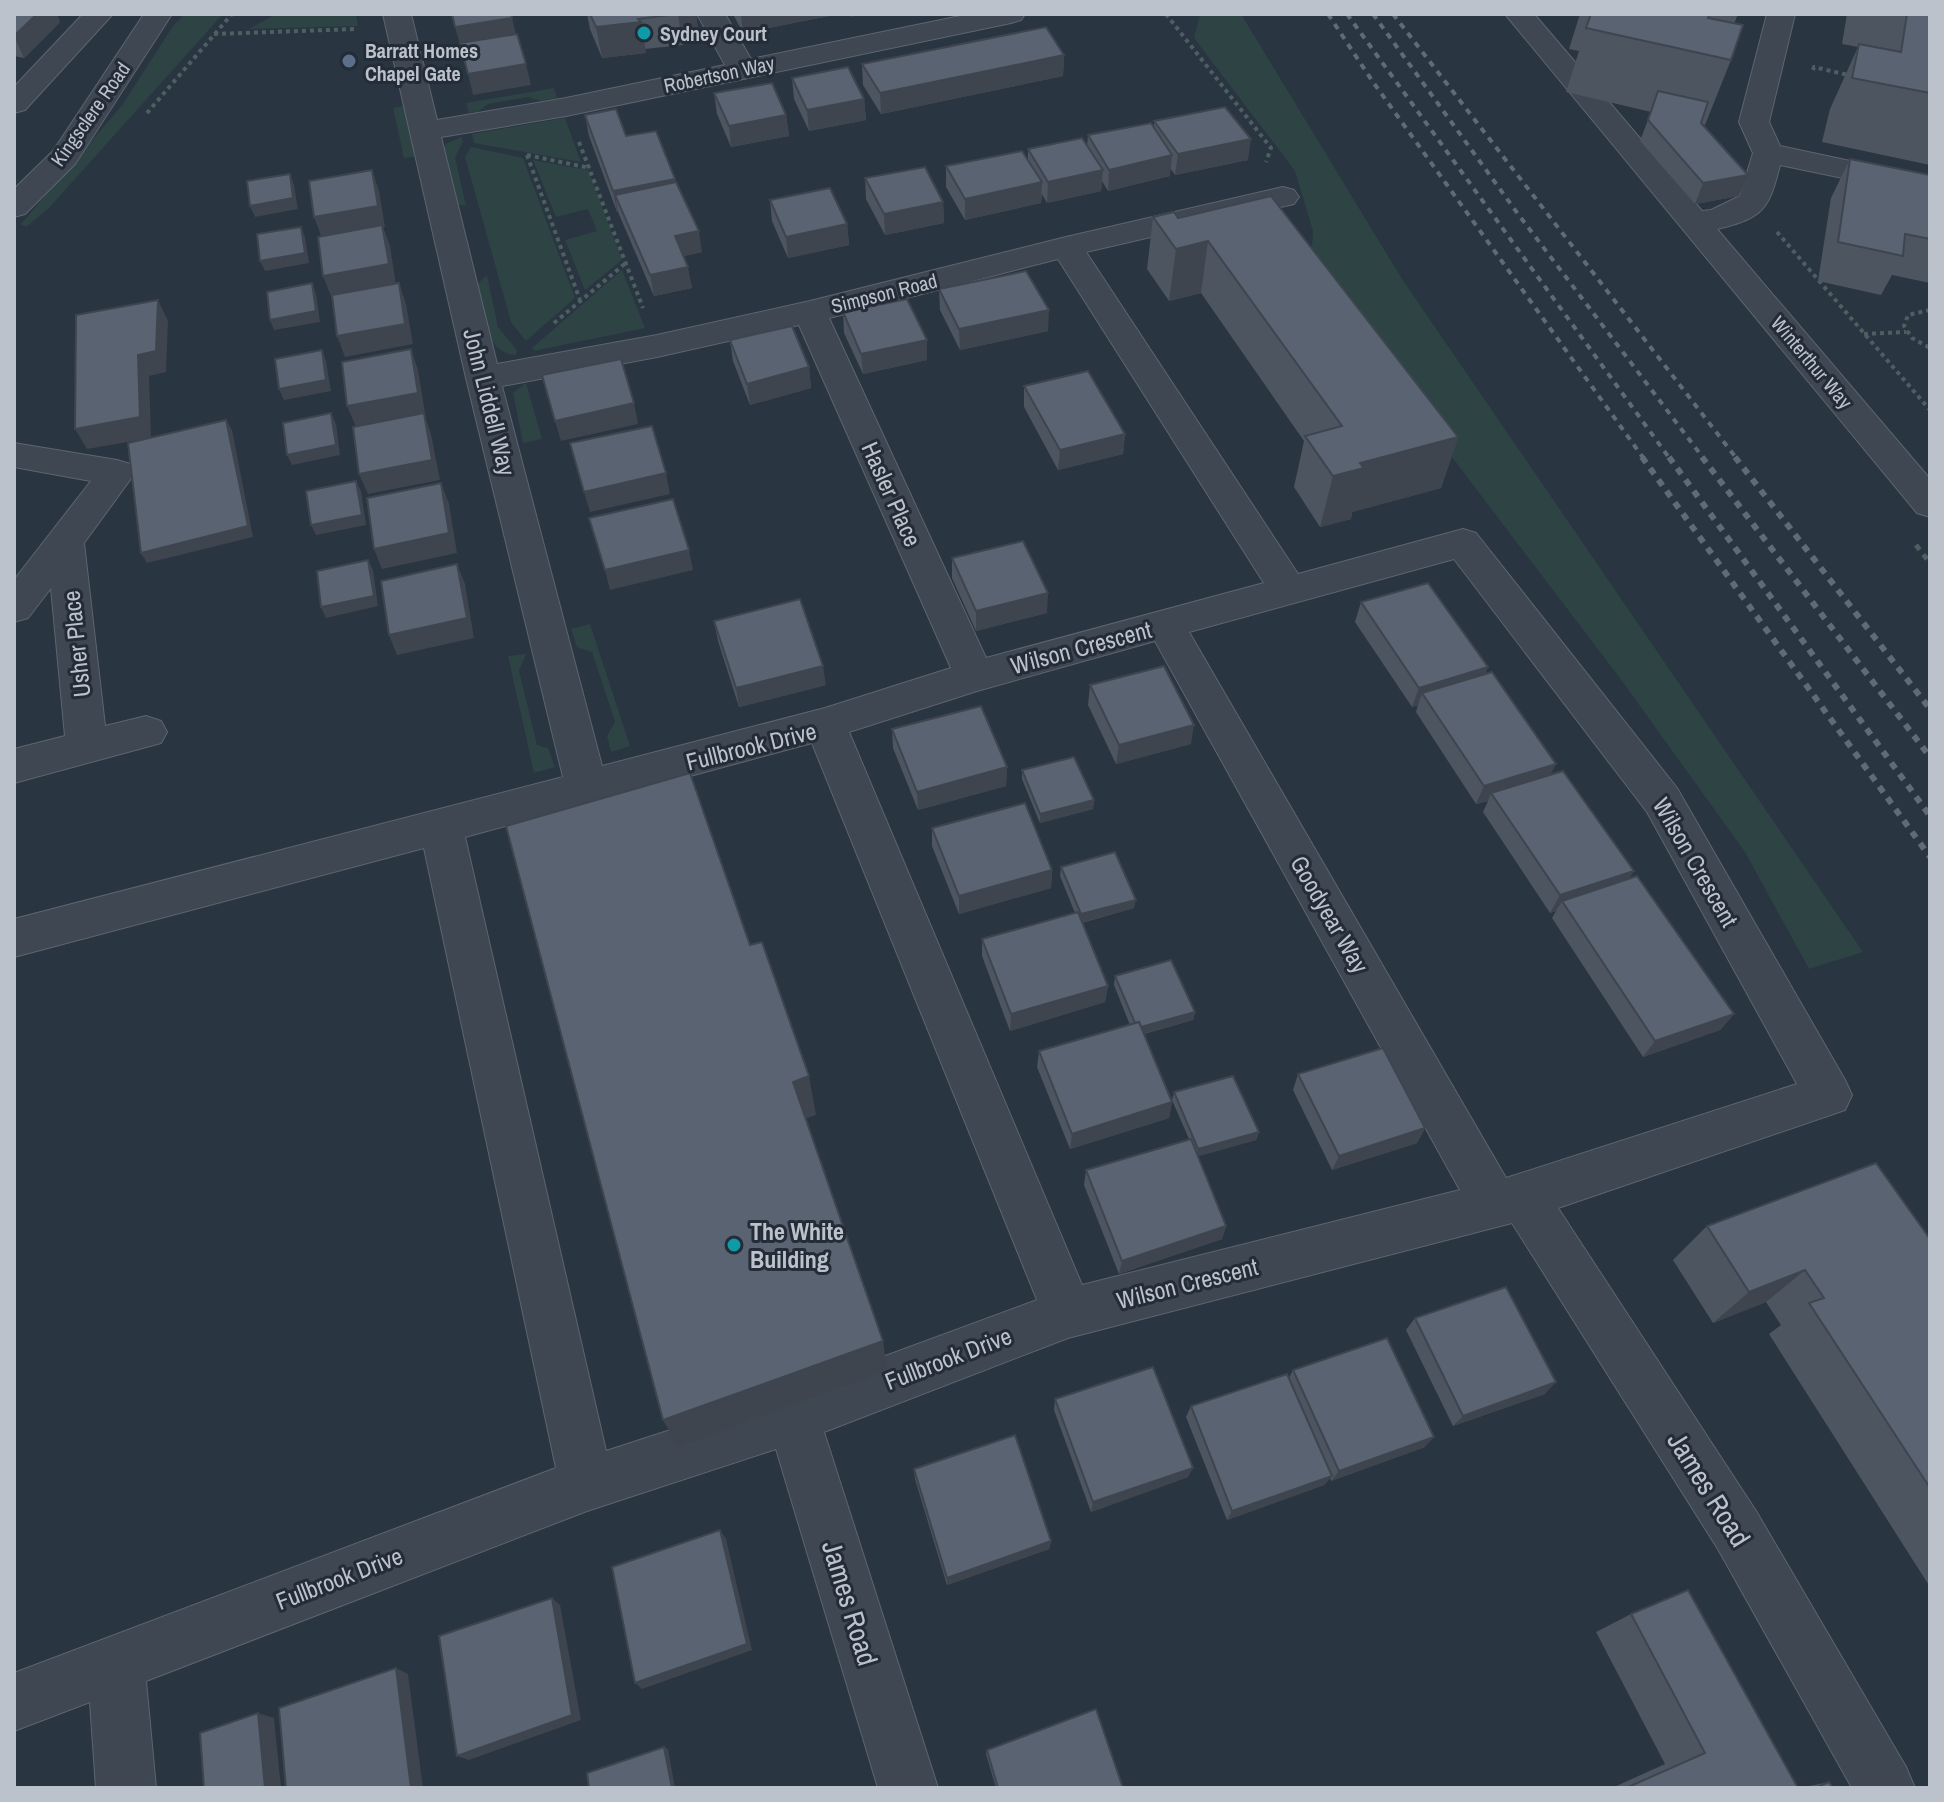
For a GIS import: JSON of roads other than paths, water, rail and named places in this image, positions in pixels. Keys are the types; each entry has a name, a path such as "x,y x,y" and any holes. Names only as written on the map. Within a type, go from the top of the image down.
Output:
{"street":[{"path":"14,104 99,14"},
{"name":"Kingsclere Road","path":"14,207 64,157 158,14"},
{"name":"John Liddell Way","path":"397,14 483,378 587,789"},
{"path":"711,14 742,69"},
{"name":"Robertson Way","path":"426,131 566,107 1011,14"},
{"name":"Winterthur Way","path":"1519,14 1930,504"},
{"path":"1692,221 1716,220 1743,209 1755,200 1768,153 1754,122 1781,14"},
{"path":"1768,153 1930,187"},
{"name":"Simpson Road","path":"483,378 657,346 810,312 1066,247 1283,197"},
{"path":"1066,247 1289,591"},
{"name":"Hasler Place","path":"810,312 974,676"},
{"name":"Usher Place","path":"14,455 117,473 14,608"},
{"name":"Usher Place","path":"65,542 87,747"},
{"name":"Wilson Crescent","path":"825,724 974,676 1463,543 1662,800 1828,1095 1509,1200 1068,1313"},
{"name":"Goodyear Way","path":"1165,624 1509,1200"},
{"name":"Fullbrook Drive","path":"14,938 825,724 1068,1313 793,1417 587,1484 14,1702"},
{"path":"14,766 146,732"},
{"path":"441,826 508,1141 587,1484"},
{"name":"James Road","path":"1509,1200 1737,1530 1885,1788"},
{"name":"James Road","path":"793,1417 908,1788"},
{"path":"116,1664 126,1788"}],"railway":[{"path":"1328,14 1373,82 1644,459"},
{"path":"1347,14 1670,459"},
{"path":"1373,14 1518,214 1704,459"},
{"path":"1393,14 1737,459"},
{"path":"1642,457 1930,857"},
{"path":"1669,457 1930,816"},
{"path":"1702,457 1930,757"},
{"path":"1735,457 1930,709"}],"place":[{"name":"Sydney Court","path":"644,33"},
{"name":"Barratt Homes Chapel Gate","path":"349,61"},
{"name":"The White Building","path":"734,1245"}]}
